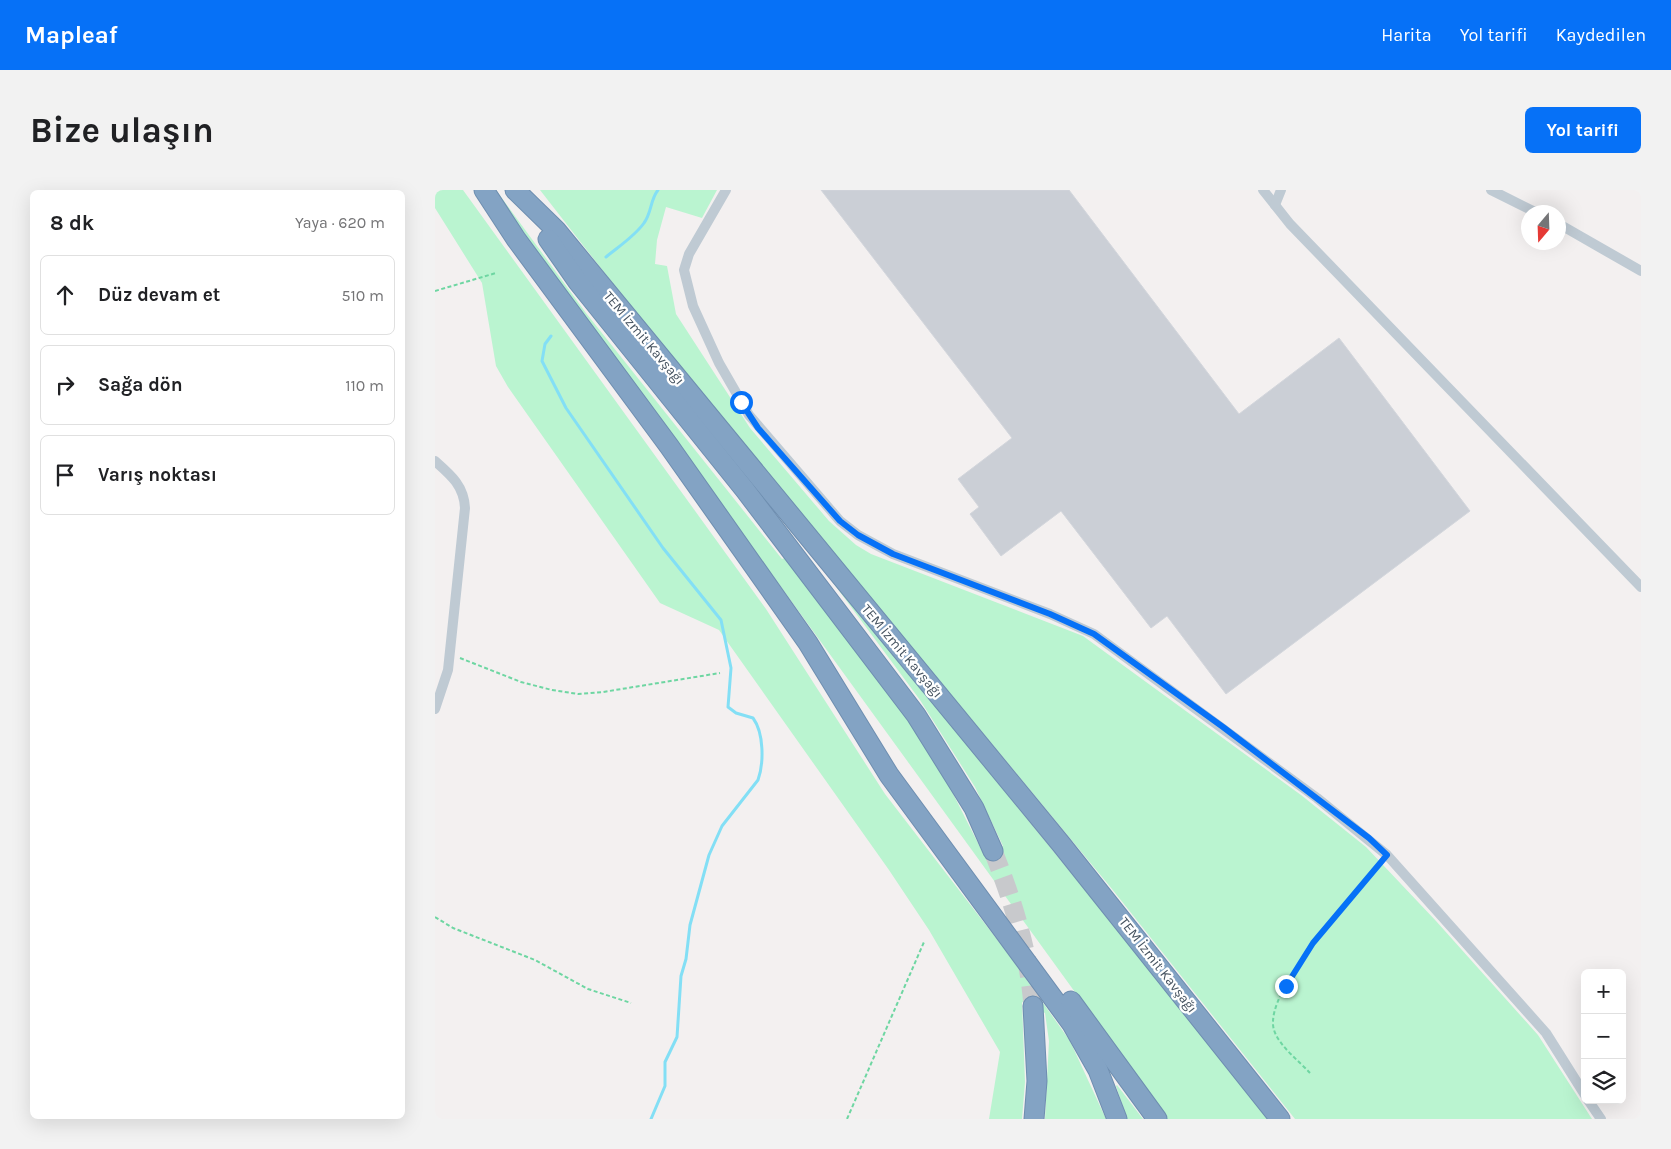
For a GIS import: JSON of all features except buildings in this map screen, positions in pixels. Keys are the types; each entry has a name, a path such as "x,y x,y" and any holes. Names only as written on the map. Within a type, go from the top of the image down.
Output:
{"highway":[{"path":"483,190 516,238 669,446 808,643 1157,1119"},
{"path":"511,190 578,282 745,490 916,715 974,808 993,851"},
{"name":"TEM İzmit Kavşağı","path":"515,190 556,230 1042,821 1280,1119"},
{"path":"808,643 889,775 1072,1024 1098,1070 1117,1119"},
{"path":"1033,1006 1037,1081 1035,1119"}],"street":[{"path":"726,190 689,254 684,270 693,306 719,363 749,416 840,521 858,535 893,554 1050,614 1094,634 1223,727 1354,827 1387,855 1546,1033 1581,1089"},
{"path":"1263,190 1290,224 1641,587"},
{"path":"1275,205 1281,190"},
{"path":"1491,190 1521,205"},
{"path":"1566,228 1641,271"},
{"path":"435,461 459,484 465,500 448,670 435,709"},
{"path":"1591,1104 1601,1119"}],"path":[{"path":"435,291 495,273"},
{"path":"450,654 521,682 578,694 603,692 720,673"},
{"path":"1311,1073 1278,1038 1272,1019 1275,1007 1313,943 1387,855"},
{"path":"435,917 453,928 535,960 588,989 631,1003"},
{"path":"847,1119 924,942"}],"green space":[{"path":"435,190 463,190 766,609 885,794 1009,955 1070,1041 1106,1119 1045,1119 1049,1041 1045,1013 1022,1002 1025,1082 1022,1119 989,1119 1000,1052 929,930 889,870 719,630 660,603 508,387 496,366 482,283 435,208"},
{"path":"493,190 496,190 586,313 782,559 785,558 912,724 938,764 984,855 1003,846 975,787 920,700 814,557 1119,932 1268,1119 1167,1119"},
{"path":"540,190 717,190 702,218 666,207 657,240 655,264 667,266 676,314 750,428 829,521 856,545 871,554 1083,636 1301,795 1366,847 1436,921 1538,1035 1592,1119 1295,1119 1112,889 642,321"},
{"path":"1117,1085 1143,1119 1127,1119"}],"waterway":[{"path":"606,257 631,237 644,223 658,190"},
{"path":"551,336 545,344 542,361 566,408 663,548 721,620 731,668 728,707 736,713 753,718 757,724 761,740 762,757 758,780 722,826 709,855 690,925 686,959 681,976 677,1037 665,1062 665,1086 651,1119"}],"tunnel":[{"path":"993,851 1019,927 1028,966 1033,1006"}],"route":[{"path":"741,402 758,428 840,521 858,535 875,546 893,554 1050,614 1094,634 1223,727 1369,838 1387,855 1313,943 1286,986"}]}
